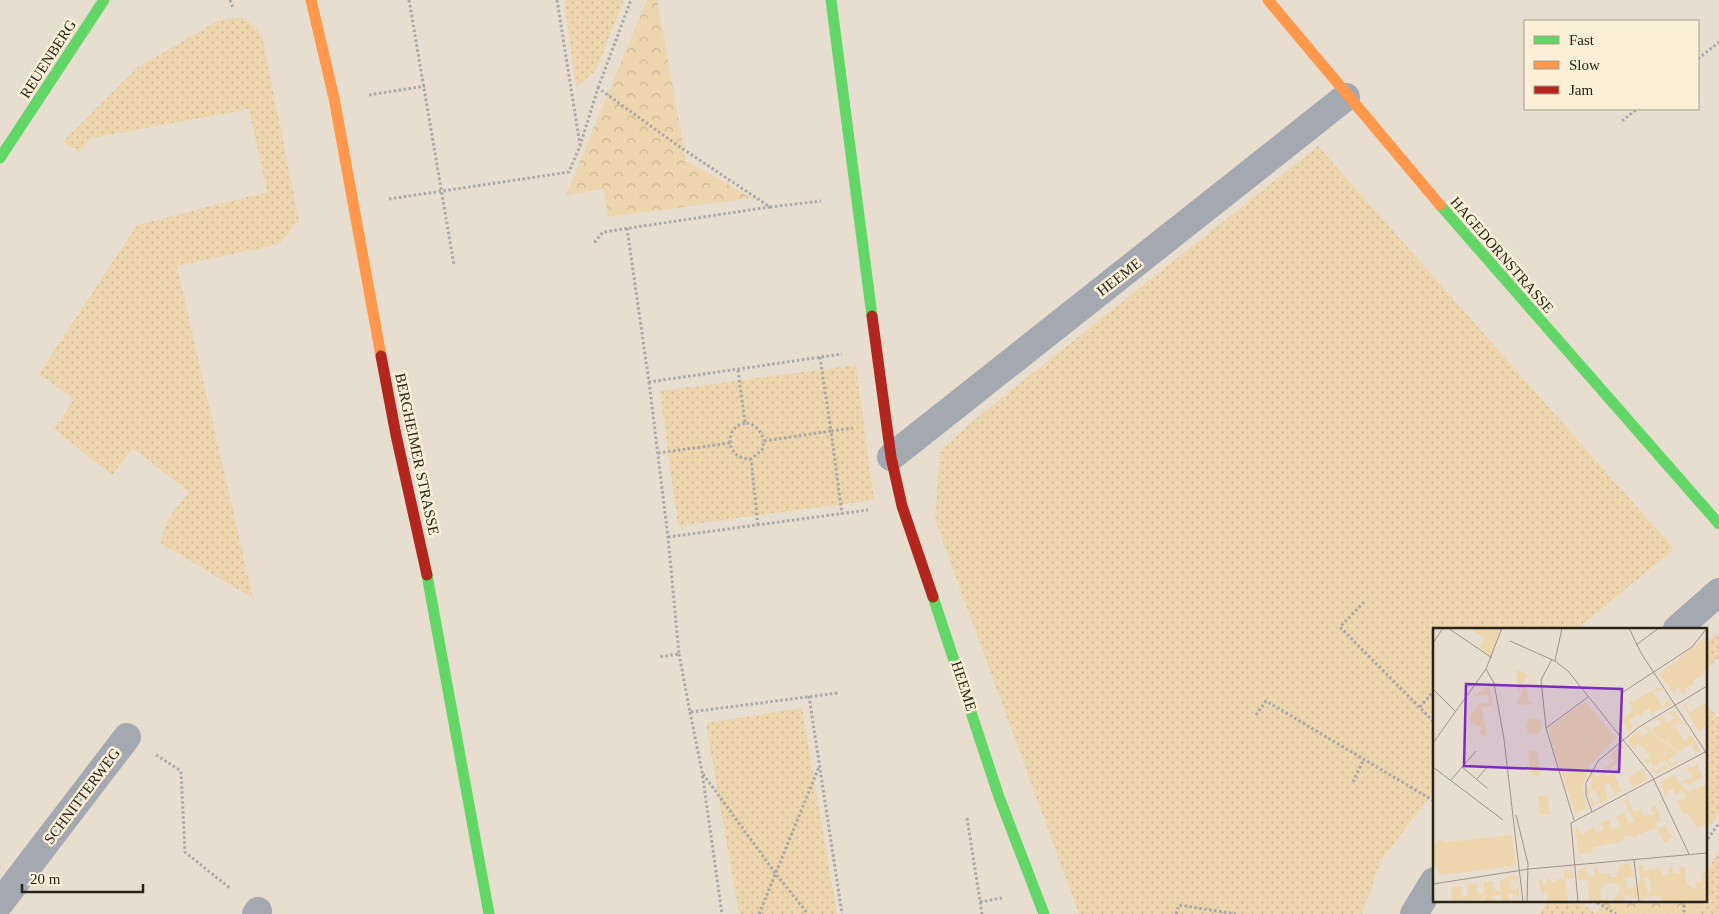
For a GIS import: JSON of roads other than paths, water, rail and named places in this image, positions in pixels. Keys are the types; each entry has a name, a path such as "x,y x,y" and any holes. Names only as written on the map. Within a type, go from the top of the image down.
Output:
{"street":[{"name":"REUENBERG","path":"0,158 104,0"},
{"name":"BERGHEIMER STRASSE","path":"311,0 334,98 396,435 432,596 489,914"},
{"name":"HEEME","path":"831,0 891,457 902,506 999,797 1044,914"},
{"name":"HAGEDORNSTRASSE","path":"1268,0 1346,97 1478,251 1719,524"},
{"name":"HEEME","path":"891,457 1346,97"},
{"path":"1678,628 1719,592"},
{"name":"SCHNITTERWEG","path":"0,902 127,737"},
{"path":"1414,914 1433,883"}]}
